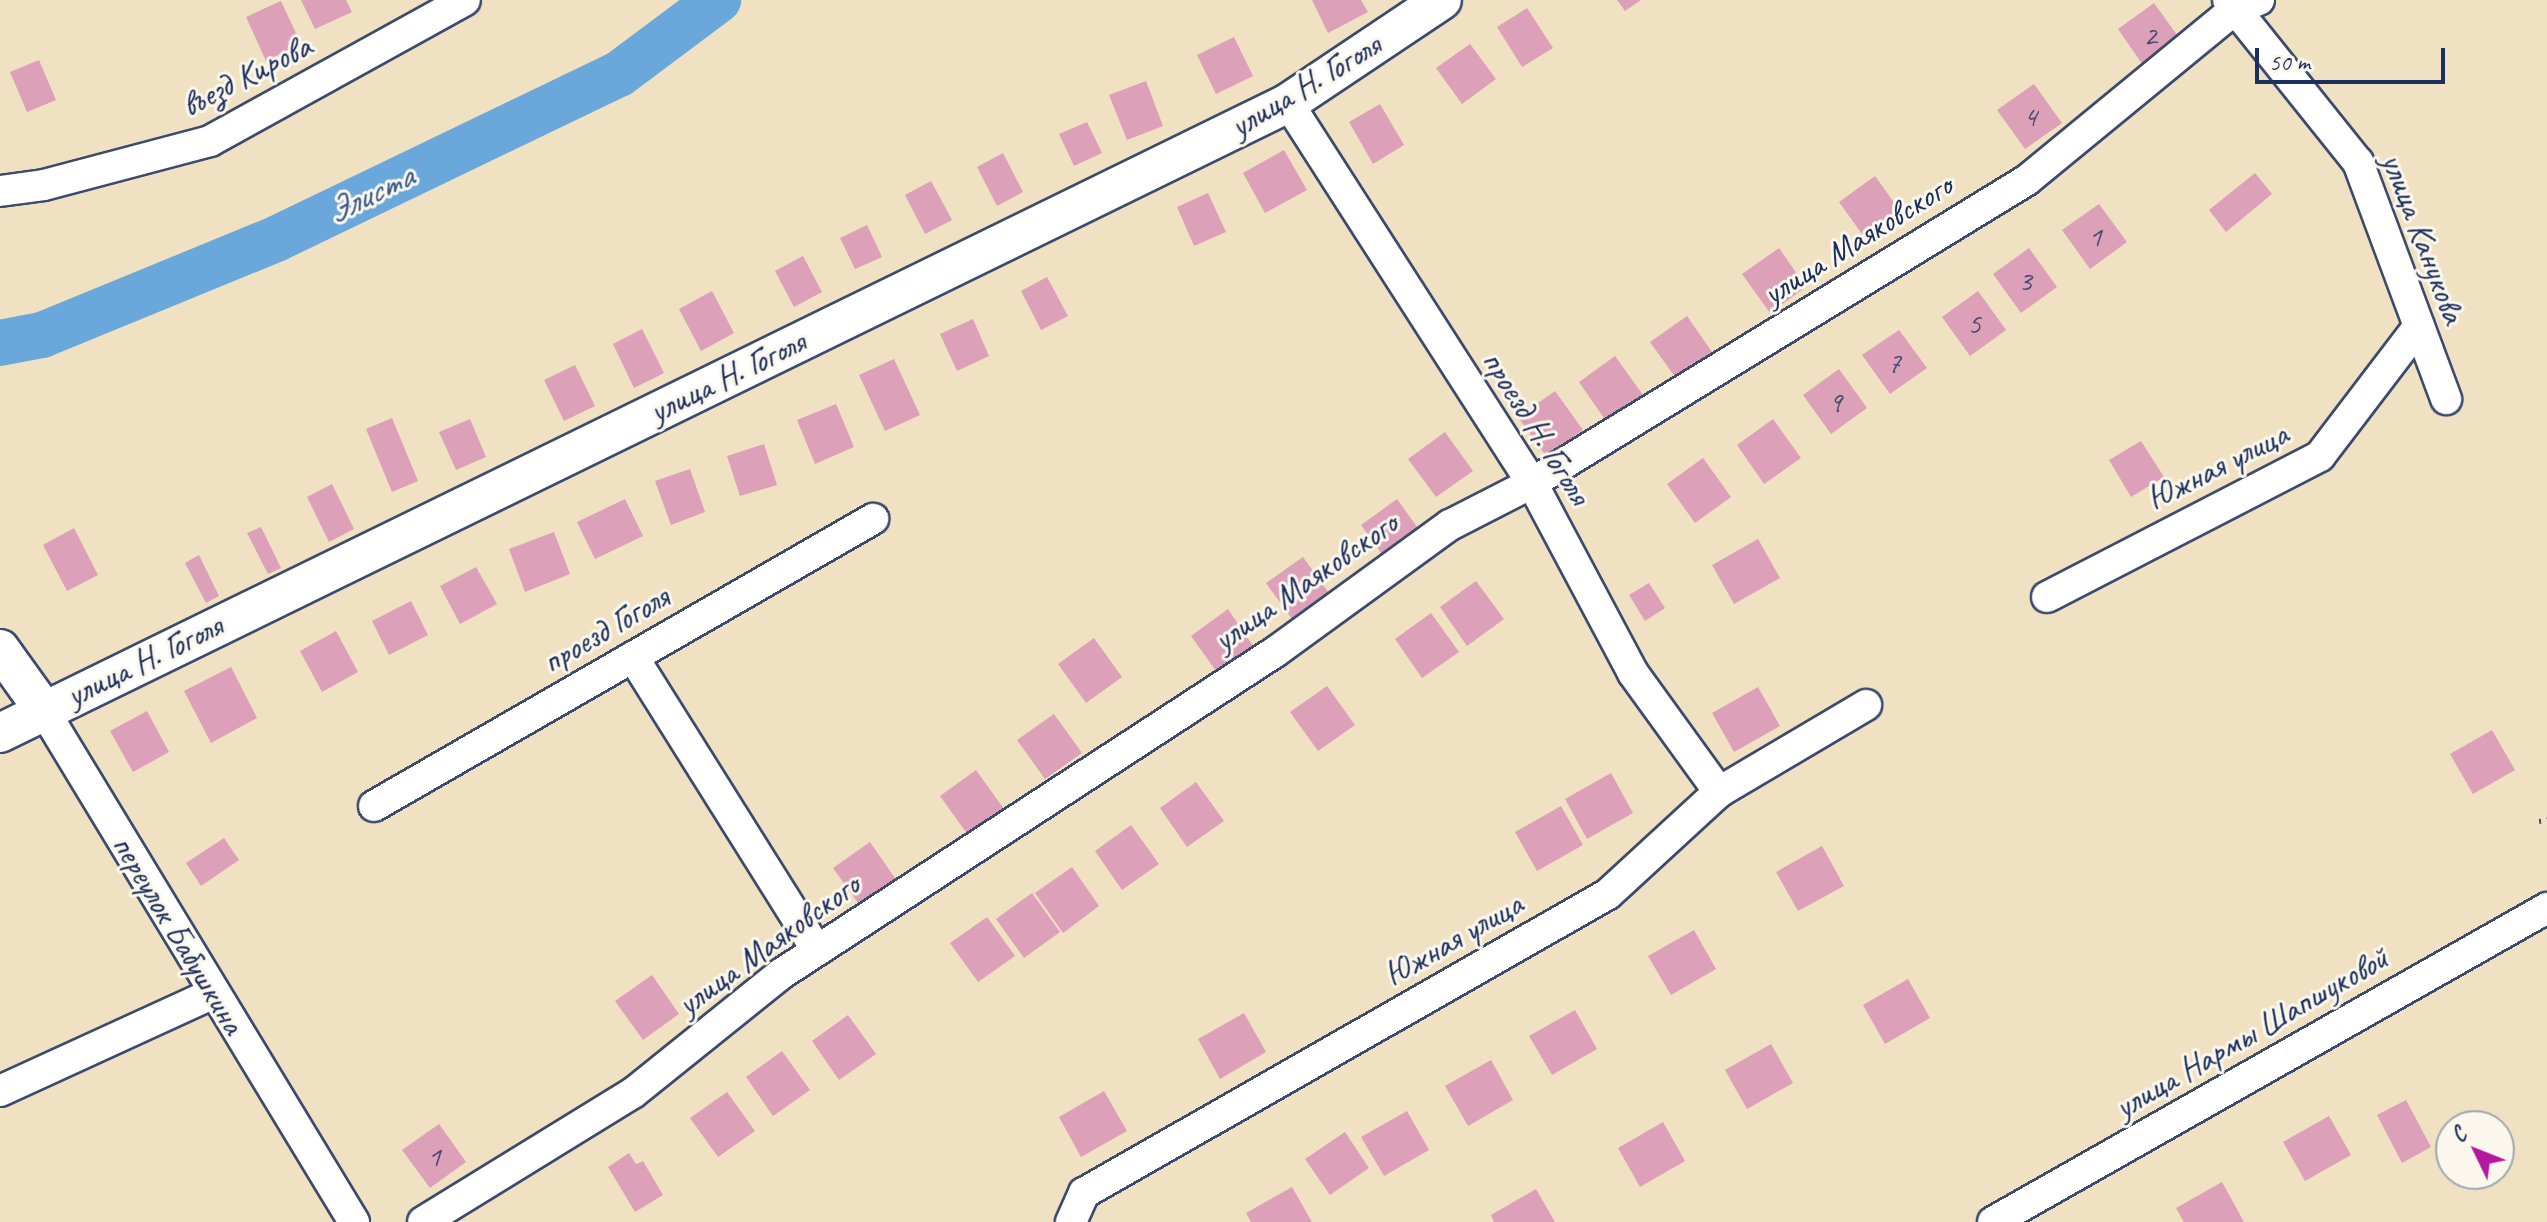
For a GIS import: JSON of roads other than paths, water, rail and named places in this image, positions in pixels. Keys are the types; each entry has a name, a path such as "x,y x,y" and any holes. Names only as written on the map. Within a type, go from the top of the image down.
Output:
{"street":[{"name":"въезд Кирова","path":"0,191 44,185 210,141 465,0"},
{"name":"улица Н. Гоголя","path":"0,733 43,709 1288,103 1442,0"},
{"name":"улица Канукова","path":"2240,3 2358,162 2446,399"},
{"name":"улица Маяковского","path":"423,1222 633,1093 817,950 1275,652 1450,525 1532,483 2027,180 2240,3"},
{"name":"проезд Н. Гоголя","path":"1288,103 1532,483 1633,673 1719,792"},
{"name":"Южная улица","path":"2047,597 2320,456 2419,326"},
{"name":"проезд Гоголя","path":"374,806 873,519"},
{"name":"переулок Бабушкина","path":"0,649 43,709 354,1222"},
{"path":"633,657 817,950"},
{"name":"Южная улица","path":"1071,1222 1084,1193 1608,894 1719,792 1866,705"},
{"name":"улица Нармы Шапшуковой","path":"1993,1222 2547,908"},
{"path":"0,1091 214,993"}],"waterway":[{"name":"Элиста","path":"0,343 42,335 278,238 619,74 718,0"}]}
